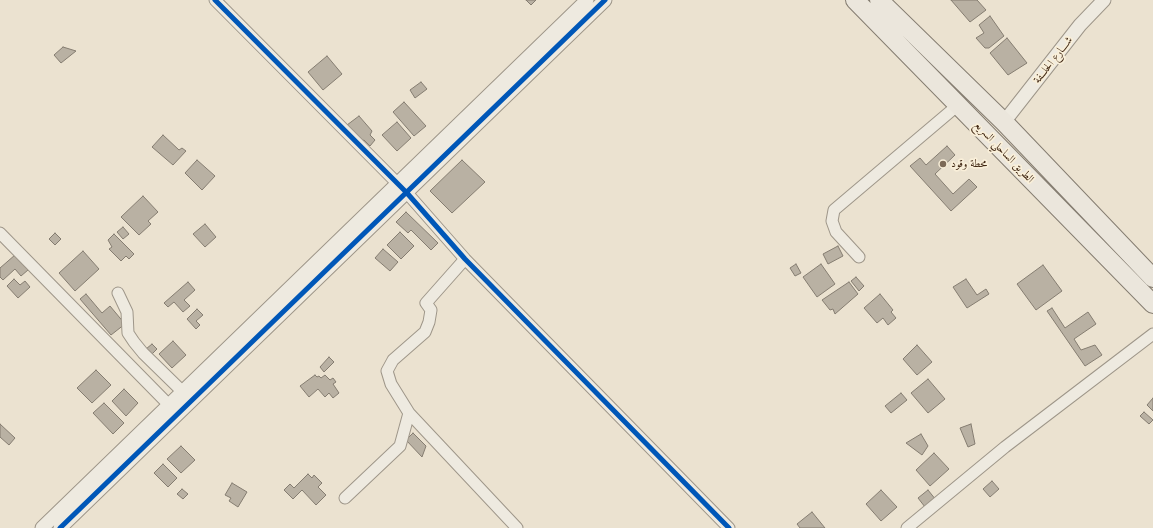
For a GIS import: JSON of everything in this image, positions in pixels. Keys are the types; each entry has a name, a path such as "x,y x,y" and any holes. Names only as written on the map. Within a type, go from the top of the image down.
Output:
{"highway":[{"name":"الطريق الساحلي السريع","path":"855,0 1153,304"},
{"name":"الطريق الساحلي السريع","path":"879,0 1004,122 1153,278"}],"street":[{"path":"215,0 407,193 465,259 730,528"},
{"path":"42,528 106,475 187,397 312,274 396,183 587,0"},
{"path":"312,274 407,193 605,0"},
{"name":"شــــارع الحلـــفة","path":"1004,122 1080,25 1104,0"},
{"path":"859,257 836,232 832,220 834,210 958,105"},
{"path":"466,116 476,126"},
{"path":"0,233 169,405"},
{"path":"465,259 426,303 431,310 429,322 425,332 392,360 387,371 391,384 409,413 517,528"},
{"path":"118,293 127,312 128,333 143,354 187,397"},
{"path":"907,528 1005,446 1153,334"},
{"path":"60,528 169,405 187,397"},
{"path":"346,498 400,446 409,413"}],"building":[{"path":"526,0 536,0 531,5"},
{"path":"951,0 977,0 986,10 970,22"},
{"path":"990,16 1004,36 989,48 985,48 976,38 984,33 979,25"},
{"path":"1007,38 1027,63 1008,75 990,53"},
{"path":"63,47 76,51 61,63 54,55"},
{"path":"327,56 342,74 323,90 308,72"},
{"path":"421,82 427,89 415,98 410,90"},
{"path":"404,102 426,126 414,136 393,112"},
{"path":"359,116 372,131 370,135 375,140 370,146 364,140 362,141 347,125"},
{"path":"397,122 411,138 397,151 382,135"},
{"path":"163,135 179,150 182,148 186,151 173,165 152,147"},
{"path":"947,146 955,155 935,174 953,194 969,179 977,187 951,211 910,166 920,158 926,165"},
{"path":"197,160 215,176 202,190 185,173"},
{"path":"462,160 485,182 452,213 430,191"},
{"path":"143,196 158,212 148,221 151,224 139,235 121,217"},
{"path":"406,212 438,243 431,250 411,230 408,233 396,222"},
{"path":"205,224 216,237 205,247 193,234"},
{"path":"123,227 129,234 123,239 117,232"},
{"path":"400,232 414,246 401,259 387,245"},
{"path":"55,233 61,239 55,245 49,239"},
{"path":"114,234 134,254 129,259 126,256 121,261 109,249 112,247 108,240"},
{"path":"838,246 843,256 828,264 823,254"},
{"path":"383,249 398,262 390,271 375,258"},
{"path":"83,251 99,269 75,291 59,273"},
{"path":"15,255 28,270 21,276 15,269 3,280 0,277 0,268"},
{"path":"796,264 801,273 795,276 790,268"},
{"path":"821,264 835,284 817,297 803,277"},
{"path":"1043,265 1062,291 1036,310 1017,284"},
{"path":"856,277 864,286 859,291 851,281"},
{"path":"14,279 20,285 25,281 30,287 18,298 7,286"},
{"path":"966,279 977,295 986,289 989,294 967,308 953,287"},
{"path":"188,282 195,290 184,300 190,306 183,312 174,302 168,307 164,303"},
{"path":"849,282 858,294 835,314 833,309 830,310 822,300"},
{"path":"86,294 102,313 110,306 125,324 111,335 80,299"},
{"path":"880,294 893,310 891,312 896,318 888,325 883,318 877,323 864,308"},
{"path":"1052,308 1065,328 1088,312 1096,324 1074,339 1081,350 1095,345 1102,355 1085,366 1047,311"},
{"path":"197,309 203,315 196,321 200,325 196,329 187,319"},
{"path":"173,341 186,355 172,368 159,354"},
{"path":"152,344 157,349 151,355 146,349"},
{"path":"917,345 932,362 917,375 903,359"},
{"path":"329,357 334,362 324,372 320,367"},
{"path":"96,370 111,385 92,403 77,388"},
{"path":"315,375 321,378 325,375 330,380 333,378 336,382 333,384 339,393 333,398 329,393 325,397 318,389 309,397 300,386"},
{"path":"928,379 945,399 928,413 911,393"},
{"path":"124,389 138,403 126,416 112,401"},
{"path":"901,393 907,400 891,413 885,406"},
{"path":"1153,398 1153,411 1147,405"},
{"path":"104,403 124,423 113,434 93,413"},
{"path":"1144,412 1153,420 1149,424 1140,416"},
{"path":"0,424 15,438 9,445 0,437"},
{"path":"971,424 975,444 968,447 960,428"},
{"path":"413,433 426,446 422,457 406,440"},
{"path":"921,434 928,446 922,455 906,443"},
{"path":"181,446 195,460 181,473 167,459"},
{"path":"934,453 949,469 930,486 916,470"},
{"path":"163,464 177,478 168,487 154,473"},
{"path":"308,474 312,478 314,475 322,483 318,487 326,495 316,505 302,490 293,499 284,490 290,484 294,488"},
{"path":"992,481 999,489 990,497 983,489"},
{"path":"232,483 247,492 238,507 229,501 231,498 225,495"},
{"path":"182,489 188,494 183,499 177,494"},
{"path":"881,490 897,507 881,521 866,504"},
{"path":"928,490 936,500 925,507 918,498"},
{"path":"812,512 825,528 800,528 797,524"}],"cycle path":[{"path":"215,0 407,193 465,259 729,528"},
{"path":"60,528 605,0"}],"place":[{"name":"محطة وقود","path":"943,164"}]}
